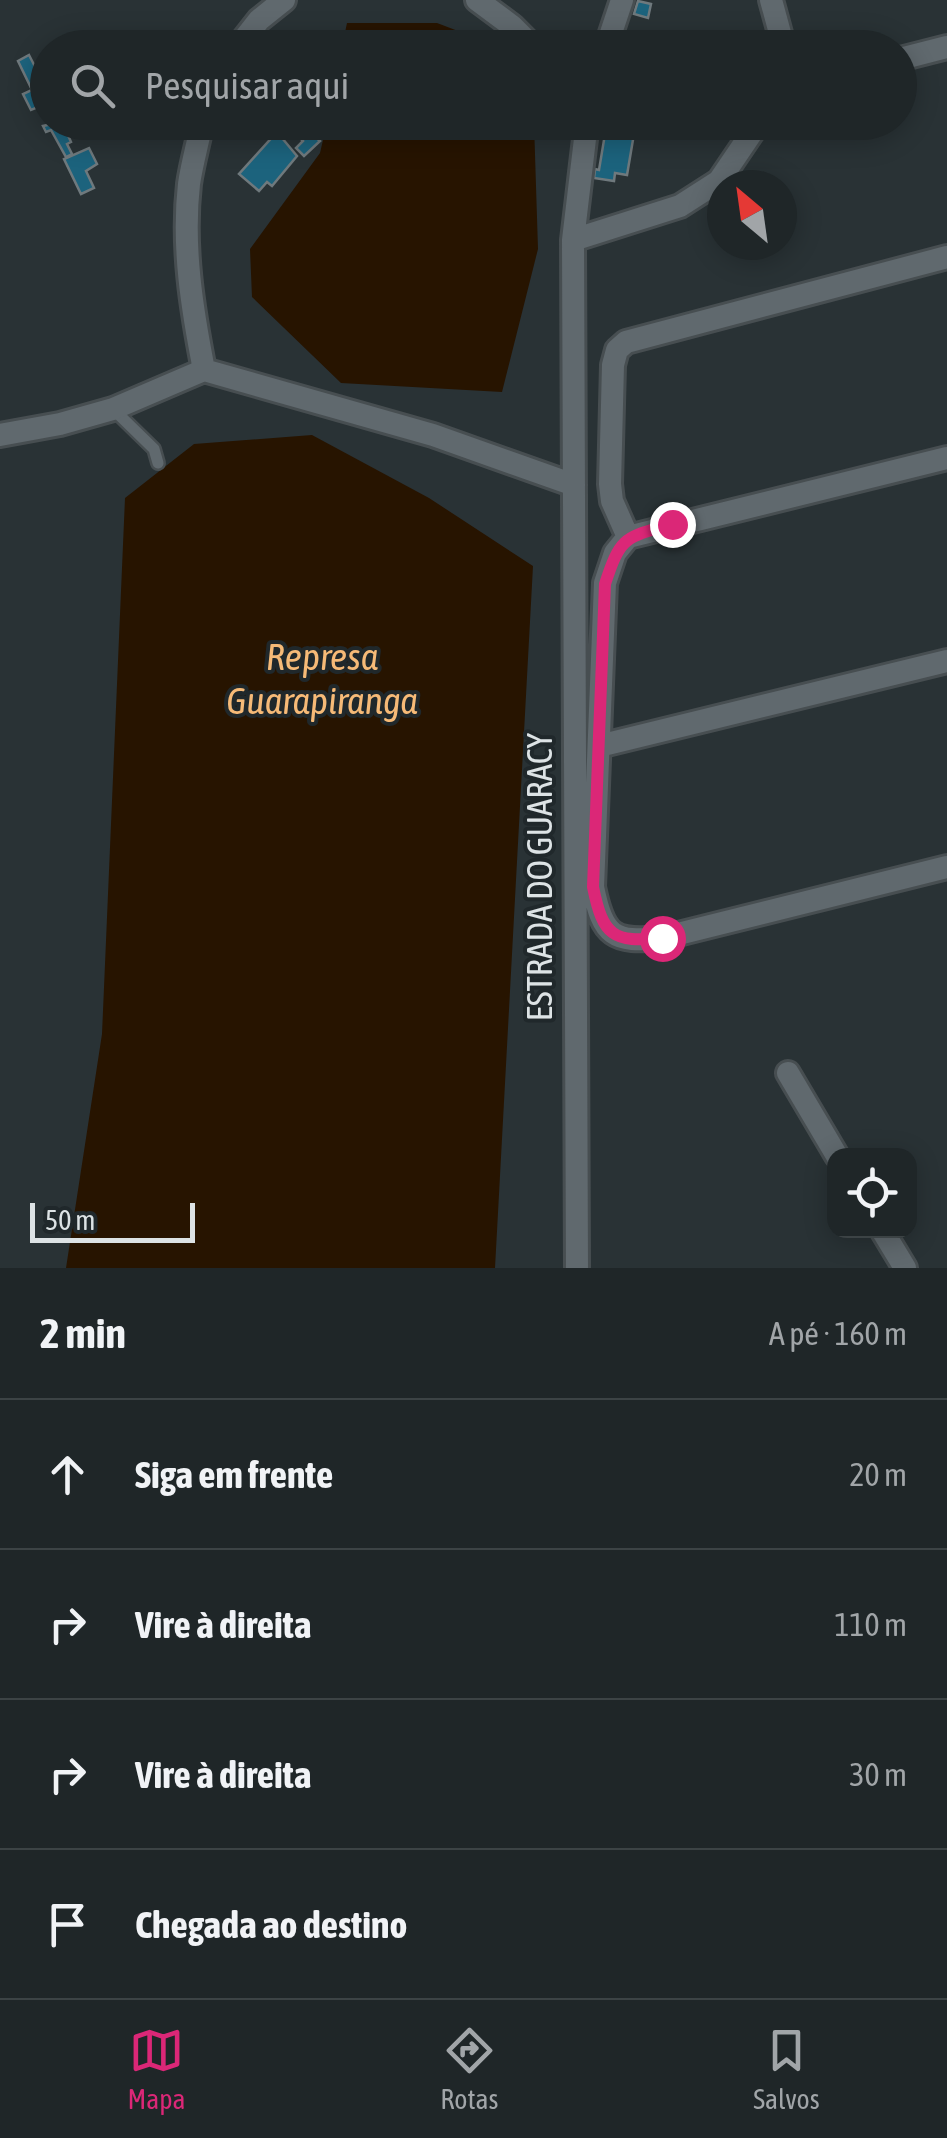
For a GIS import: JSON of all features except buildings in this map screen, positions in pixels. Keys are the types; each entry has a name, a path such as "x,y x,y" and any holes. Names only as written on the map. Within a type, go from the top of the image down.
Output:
{"street":[{"path":"250,30 284,0"},
{"path":"478,0 516,30"},
{"path":"612,30 622,0"},
{"path":"771,0 779,30"},
{"path":"917,55 947,47"},
{"path":"198,140 189,183 189,274 204,370"},
{"name":"ESTRADA DO GUARACY","path":"577,1268 573,240 584,140"},
{"path":"573,240 680,206 719,181 747,140"},
{"path":"628,537 612,501 610,484 613,365 617,350 626,342 947,258"},
{"path":"0,435 114,409 204,370 433,436 574,485"},
{"path":"947,458 628,537 615,552 605,584 593,887 599,917 609,932 630,941 662,938 947,868"},
{"path":"600,746 947,661"},
{"path":"788,1073 832,1148"},
{"path":"887,1238 905,1268"}],"lane":[{"path":"114,409 154,448 158,463"}],"water":[{"path":"347,23 437,23 455,30 346,30"},
{"path":"323,140 535,140 538,249 502,392 341,383 252,297 250,249 320,153"},
{"name":"Represa Guarapiranga","path":"312,435 429,498 533,566 495,1268 66,1268 102,1034 125,498 194,444"}],"route":[{"path":"662,938 630,941 609,932 599,917 593,887 605,584 615,552 628,537 672,524"}]}
